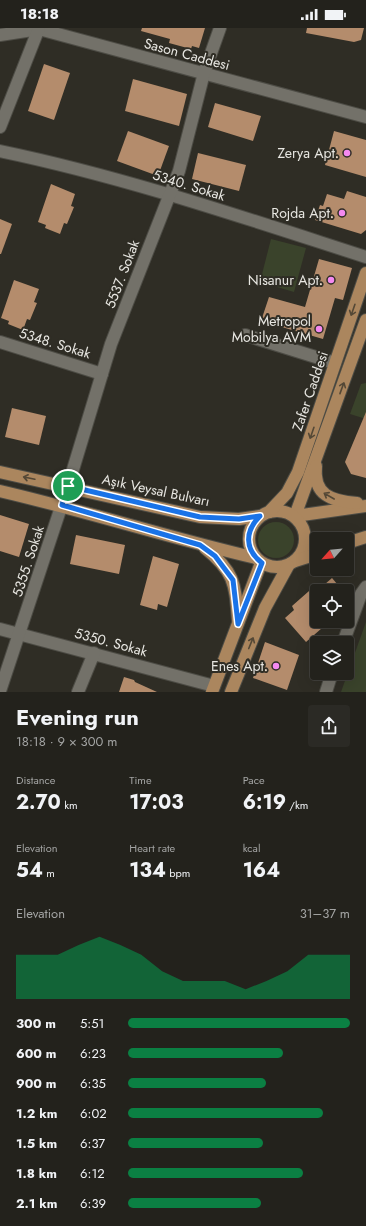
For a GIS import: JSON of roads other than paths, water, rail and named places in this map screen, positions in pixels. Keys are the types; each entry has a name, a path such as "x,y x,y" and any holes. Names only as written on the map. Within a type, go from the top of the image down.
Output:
{"main road":[{"name":"Zafer Caddesi","path":"264,514 287,493 298,472 366,273"},
{"path":"294,516 366,320"},
{"path":"317,455 315,477 318,486 324,494 330,498 366,505"},
{"name":"Aşık Veysal Bulvarı","path":"0,472 68,486 200,517 239,519 264,514"},
{"path":"0,491 62,505 259,561 274,567 310,557"},
{"path":"294,516 366,505"},
{"path":"231,692 265,608 292,563 304,547 304,530 294,516 287,512 278,510 264,514 253,523 249,532 248,541 251,550 259,561"},
{"path":"354,541 366,537"},
{"path":"200,545 215,556 233,580 238,624"},
{"path":"213,689 238,624 259,561"}],"street":[{"name":"Sason Caddesi","path":"0,35 39,28 366,118"},
{"path":"0,127 39,28"},
{"name":"5537. Sokak","path":"68,486 111,344 179,171 204,73 220,28"},
{"name":"5340. Sokak","path":"0,151 51,162 170,194 366,257"},
{"path":"245,335 335,363"},
{"name":"5348. Sokak","path":"0,342 102,374"},
{"name":"5355. Sokak","path":"0,691 68,486"},
{"path":"346,636 361,594 366,587"},
{"name":"5350. Sokak","path":"0,629 94,653 213,689"},
{"path":"78,692 94,653"},
{"path":"326,692 330,680"}],"place":[{"name":"Zerya Apt.","path":"347,153"},
{"name":"Rojda Apt.","path":"342,213"},
{"name":"Nisanur Apt.","path":"331,280"},
{"name":"Metropol Mobilya AVM","path":"319,329"},
{"name":"Enes Apt.","path":"276,666"}]}
